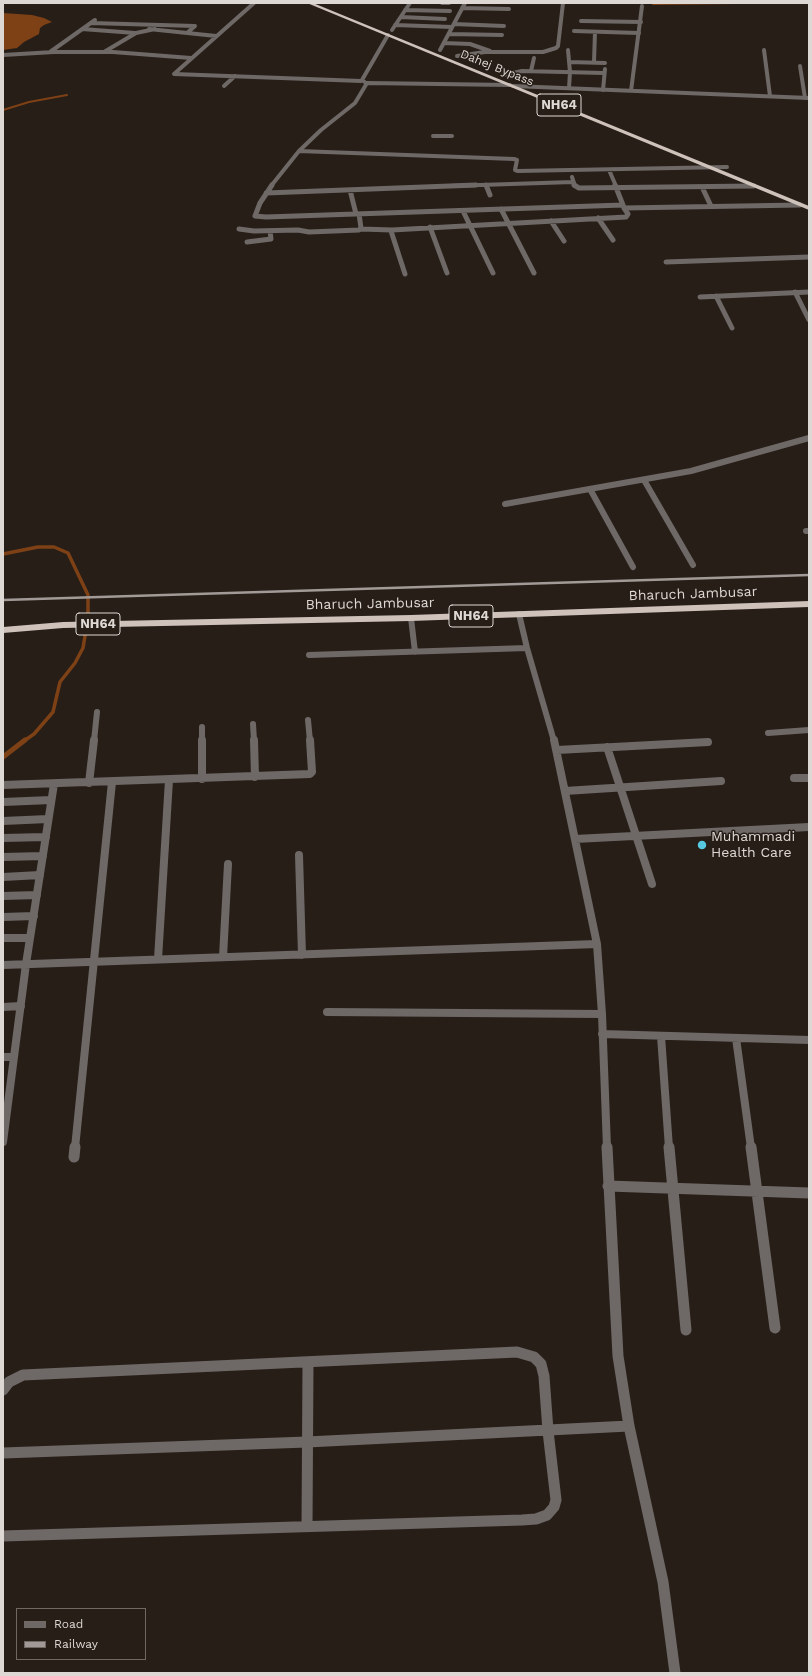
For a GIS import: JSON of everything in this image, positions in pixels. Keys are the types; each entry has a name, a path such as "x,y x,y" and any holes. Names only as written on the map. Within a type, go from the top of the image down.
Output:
{"highway":[{"name":"Dahej Bypass","path":"309,3 470,62"},
{"name":"Dahej Bypass","path":"322,3 512,86 809,208"},
{"name":"Dahej Bypass","path":"497,73 546,93"},
{"name":"NH64","path":"574,105 754,178"},
{"name":"Bharuch Jambusar","path":"3,630 63,625 411,618 809,604"}],"street":[{"path":"254,3 174,74 181,76 235,76 361,81 367,83 512,86 807,98 800,66"},
{"path":"361,81 410,3"},
{"path":"442,3 449,3"},
{"path":"440,50 465,3"},
{"path":"457,56 493,52 543,52 556,48 558,46 563,3"},
{"path":"631,91 640,33 642,4 647,3"},
{"path":"462,8 509,9"},
{"path":"405,10 450,11"},
{"path":"401,16 445,19"},
{"path":"584,16 641,20"},
{"path":"50,52 96,19"},
{"path":"581,21 641,20"},
{"path":"91,23 196,26 187,33"},
{"path":"117,24 116,26 216,36"},
{"path":"395,25 504,26"},
{"path":"82,29 136,33"},
{"path":"104,52 136,33 152,29 169,29"},
{"path":"574,31 640,33"},
{"path":"78,32 127,38"},
{"path":"594,62 595,32"},
{"path":"449,34 502,34"},
{"path":"444,42 470,44 493,52"},
{"path":"568,50 570,72 569,88"},
{"path":"764,50 770,96"},
{"path":"3,55 50,52 104,52 191,58"},
{"path":"531,71 534,58"},
{"path":"569,62 605,61 603,90"},
{"path":"504,76 518,72 531,71 604,73"},
{"path":"224,86 235,76"},
{"path":"367,83 355,103 313,137 299,151 266,193 255,214 258,217 574,207 800,204"},
{"path":"433,136 452,136"},
{"path":"299,151 514,159 517,160 515,171 727,167"},
{"path":"239,229 254,231 298,230 309,232 361,229 392,230 626,217 628,214 615,188 609,170"},
{"path":"523,184 524,171"},
{"path":"571,171 574,186 579,188 754,186"},
{"path":"266,193 573,182"},
{"path":"486,185 490,196"},
{"path":"702,187 711,206"},
{"path":"350,190 361,229"},
{"path":"574,207 577,220"},
{"path":"500,209 534,273"},
{"path":"463,211 493,273"},
{"path":"598,218 613,240"},
{"path":"550,221 564,242"},
{"path":"430,227 448,273"},
{"path":"392,230 391,231 405,274"},
{"path":"247,242 271,239 270,231"},
{"path":"666,262 809,257"},
{"path":"795,292 809,320"},
{"path":"700,297 809,292"},
{"path":"716,296 732,328"},
{"path":"505,504 691,471 809,438"},
{"path":"644,480 693,565"},
{"path":"590,489 634,567"},
{"path":"519,614 527,648 557,750 597,944 602,1014 608,1186 618,1356 629,1426 663,1582 675,1673"},
{"path":"411,618 415,652"},
{"path":"309,655 527,648"},
{"path":"89,783 97,712"},
{"path":"3,785 304,775 312,772 308,720"},
{"path":"253,724 255,777"},
{"path":"202,727 202,779"},
{"path":"768,733 809,730"},
{"path":"557,750 708,742"},
{"path":"607,747 652,884"},
{"path":"794,778 809,778"},
{"path":"158,960 168,780"},
{"path":"565,791 721,781"},
{"path":"74,1157 112,782"},
{"path":"3,1142 26,964 54,784"},
{"path":"3,802 51,800"},
{"path":"3,821 48,819"},
{"path":"575,839 809,827"},
{"path":"3,838 46,837"},
{"path":"299,855 302,955"},
{"path":"3,857 43,856"},
{"path":"223,957 228,864"},
{"path":"3,877 40,875"},
{"path":"3,896 37,895"},
{"path":"3,918 34,916"},
{"path":"3,938 30,938"},
{"path":"3,965 597,944"},
{"path":"3,1007 21,1006"},
{"path":"327,1012 602,1014"},
{"path":"602,1034 809,1040"},
{"path":"661,1036 672,1188 686,1330"},
{"path":"736,1038 775,1328"},
{"path":"3,1057 14,1057"},
{"path":"608,1186 809,1193"},
{"path":"3,1390 9,1382 23,1375 518,1352 534,1357 541,1364 544,1376 548,1431 556,1500 554,1507 547,1515 536,1519 522,1520 3,1536"},
{"path":"308,1362 308,1526"},
{"path":"3,1453 308,1442 629,1426"}],"shaded area":[{"path":"3,13 32,15 52,22 44,25 40,28 39,34 24,42 17,48 3,50"}],"waterway":[{"path":"653,4 738,3"},
{"path":"3,110 29,102 67,95"},
{"path":"3,554 38,547 54,547 68,553 88,595 88,618 83,648 75,663 60,682 53,712 34,734 24,741"},
{"path":"3,757 25,740"}],"railway":[{"path":"3,600 809,575"}],"place":[{"name":"Muhammadi Health Care","path":"702,845"}]}
